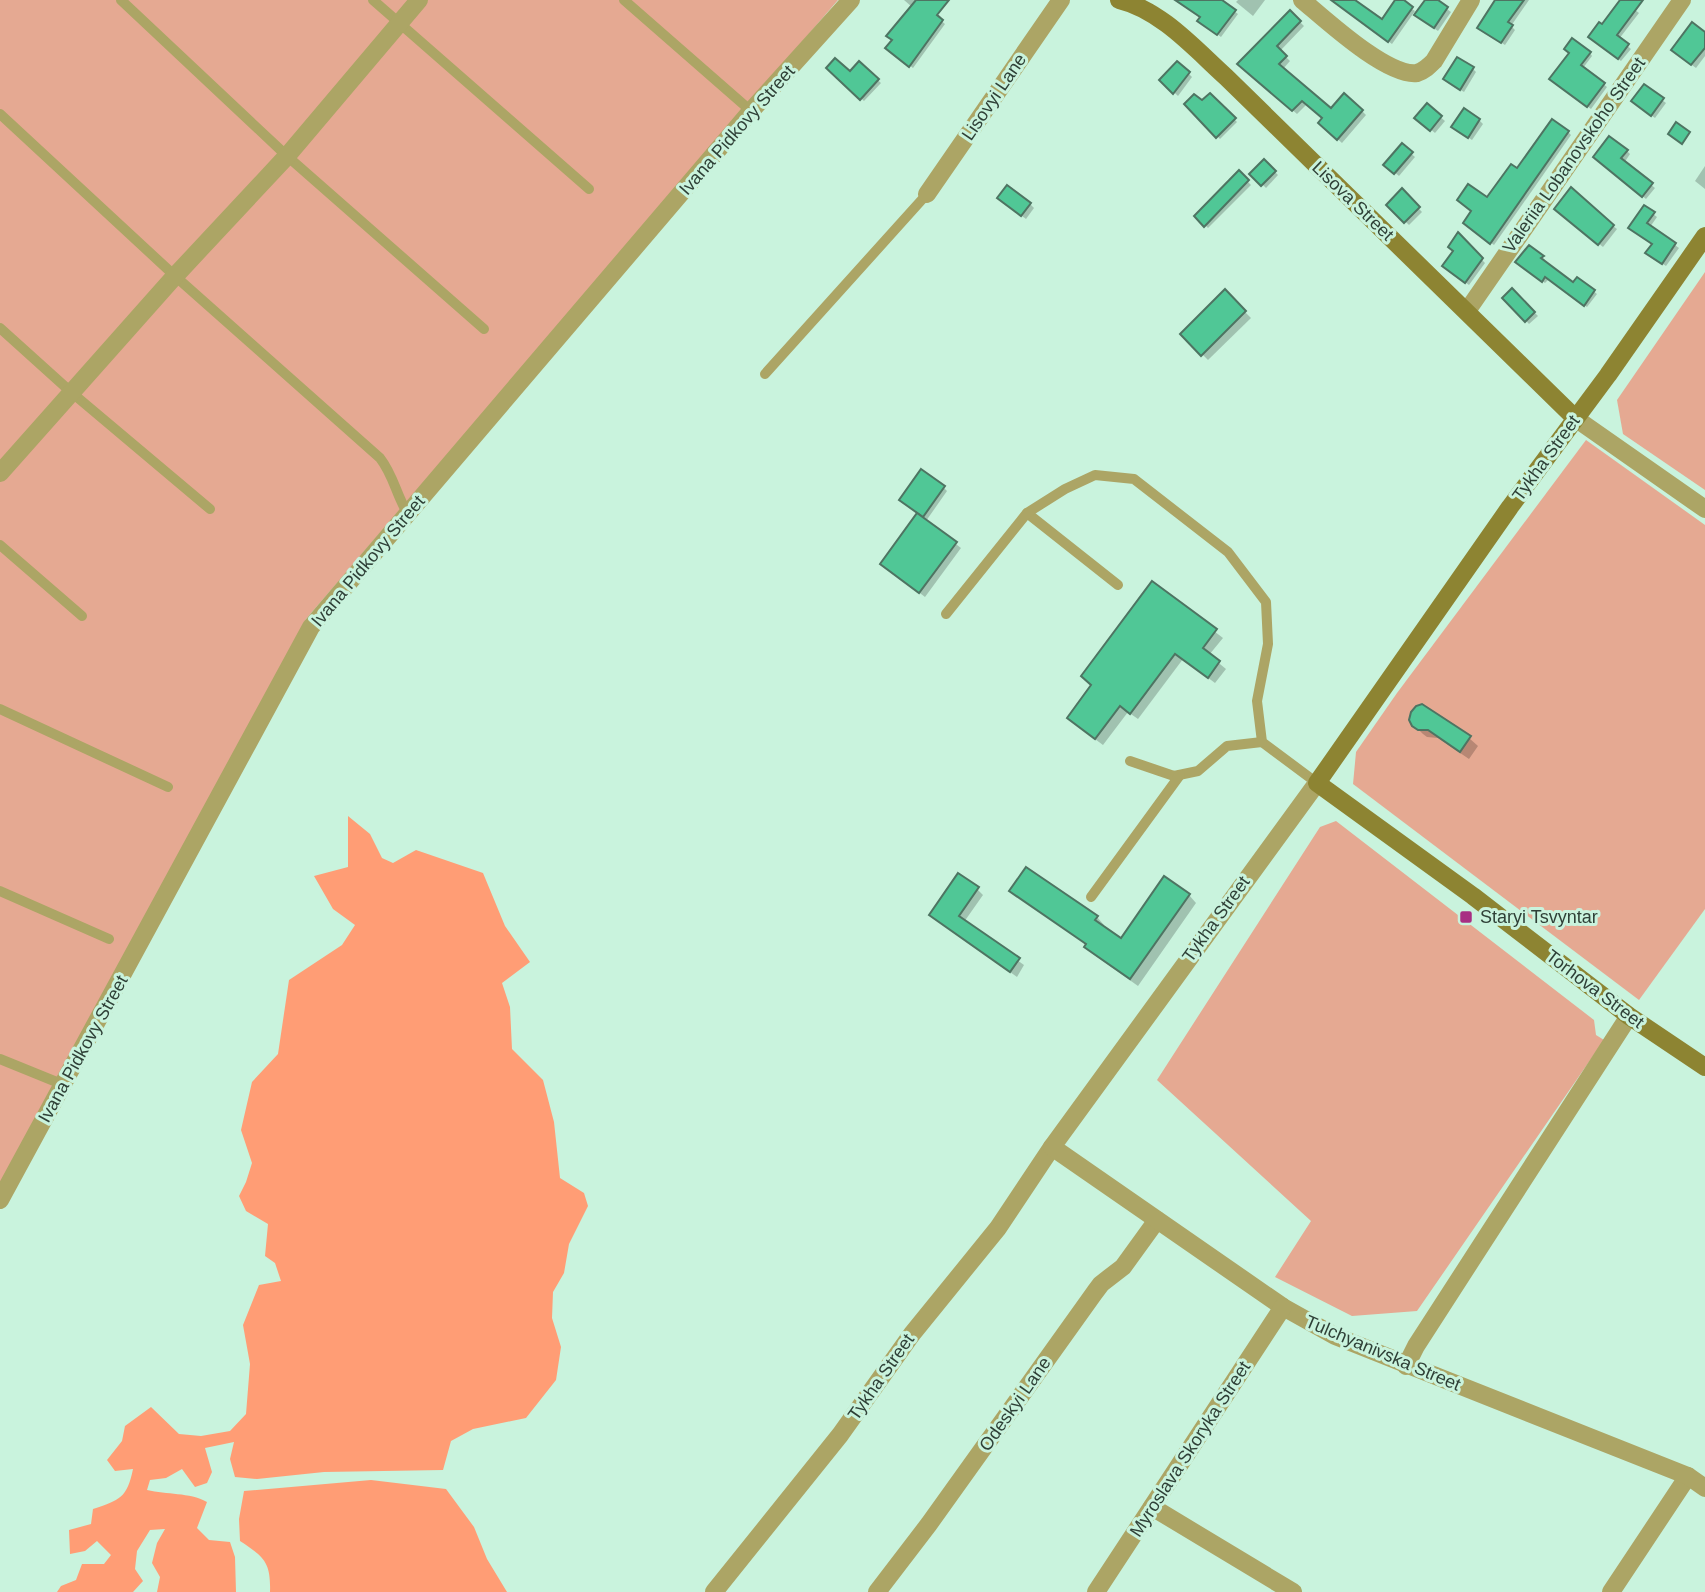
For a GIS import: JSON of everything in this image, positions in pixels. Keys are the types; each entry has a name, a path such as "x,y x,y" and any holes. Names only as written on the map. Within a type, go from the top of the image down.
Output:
{"main road":[{"name":"Lisova Street","path":"1123,0 1164,24 1208,61 1575,418"},
{"name":"Tykha Street","path":"1317,783 1705,236"},
{"name":"Torhova Street","path":"1317,783 1473,896 1629,1016 1705,1067"}],"street":[{"path":"0,473 175,276 287,156 419,0"},
{"name":"Ivana Pidkovy Street","path":"0,1200 311,627 751,111 851,0"},
{"name":"Lisovyi Lane","path":"928,194 1060,0"},
{"path":"1302,0 1372,55 1408,73 1420,72 1434,61 1471,0"},
{"name":"Valeriia Lobanovskoho Street","path":"1467,311 1682,0"},
{"path":"1575,418 1705,509"},
{"name":"Tykha Street","path":"714,1592 840,1435 912,1334 998,1228 1052,1147 1317,783"},
{"path":"1406,1366 1416,1346 1629,1016"},
{"name":"Tulchyanivska Street","path":"1052,1147 1317,1328 1406,1366 1688,1476 1705,1488"},
{"name":"Odeskyi Lane","path":"877,1592 929,1524 1094,1292 1123,1267 1157,1220"},
{"name":"Myroslava Skoryka Street","path":"1096,1592 1283,1307"},
{"path":"1611,1592 1688,1476"},
{"path":"1152,1507 1293,1592"}],"lane":[{"path":"121,0 287,156 484,329"},
{"path":"373,0 589,189"},
{"path":"624,0 751,111"},
{"path":"0,114 175,276 380,458 391,472 408,514"},
{"path":"765,374 928,194"},
{"path":"0,328 71,392 210,509"},
{"path":"946,614 1027,513 1065,489 1095,475 1134,479 1228,552 1266,602 1268,645 1257,701 1262,742"},
{"path":"1027,513 1118,584"},
{"path":"0,545 82,616"},
{"path":"0,709 168,787"},
{"path":"1130,761 1174,776 1198,771 1227,746 1262,742 1317,783"},
{"path":"1091,897 1180,775"},
{"path":"0,891 109,939"},
{"path":"0,1059 64,1085"}],"shaded area":[{"path":"0,0 838,0 306,619 0,1186"},
{"path":"1705,272 1705,490 1623,434 1617,400"},
{"path":"1586,440 1705,525 1705,909 1639,1000 1353,784 1356,752"},
{"path":"348,816 370,834 382,858 393,863 416,850 483,873 505,926 530,962 502,983 510,1007 512,1049 543,1080 554,1122 560,1178 584,1193 588,1206 569,1244 564,1273 553,1292 552,1318 561,1347 556,1380 526,1418 473,1429 451,1441 443,1470 324,1472 257,1479 235,1477 230,1459 234,1442 205,1448 212,1472 207,1483 195,1487 182,1469 166,1478 150,1480 147,1490 193,1497 207,1502 197,1528 209,1540 230,1542 235,1557 236,1592 157,1592 160,1577 152,1563 157,1543 165,1529 150,1530 137,1551 135,1569 143,1581 133,1592 57,1592 61,1586 76,1580 82,1564 104,1564 111,1555 97,1541 85,1551 70,1554 69,1530 91,1524 93,1509 116,1500 125,1492 133,1469 115,1471 107,1460 122,1441 125,1426 151,1407 179,1434 201,1436 230,1431 246,1414 250,1364 243,1325 259,1285 281,1281 275,1263 265,1256 268,1224 246,1211 239,1196 252,1163 241,1130 252,1082 278,1054 289,980 342,945 355,925 333,909 314,876 348,867"},
{"path":"1336,821 1594,1020 1596,1035 1604,1040 1417,1311 1352,1316 1275,1277 1311,1221 1157,1080 1320,827"},
{"path":"371,1480 446,1489 474,1527 487,1559 507,1592 270,1592 269,1574 264,1561 240,1541 239,1519 244,1491"}],"building":[{"path":"916,0 949,0 937,15 943,20 909,67 885,48 892,40 886,36"},
{"path":"1175,0 1222,0 1236,10 1217,35 1197,21 1200,17"},
{"path":"1331,0 1355,0 1382,19 1395,0 1404,0 1413,7 1388,42"},
{"path":"1425,0 1438,0 1448,7 1434,28 1414,15"},
{"path":"1495,0 1524,0 1508,22 1513,25 1501,43 1477,28"},
{"path":"1620,0 1643,0 1617,35 1629,44 1618,59 1588,37"},
{"path":"1290,10 1301,21 1277,46 1287,56 1279,64 1331,108 1344,93 1363,110 1337,140 1318,123 1322,118 1302,101 1292,111 1237,64"},
{"path":"1692,22 1705,32 1705,48 1691,65 1671,50"},
{"path":"1572,38 1591,52 1581,65 1605,83 1587,107 1549,79 1569,53 1564,49"},
{"path":"1457,57 1474,67 1460,90 1443,79"},
{"path":"835,58 850,71 859,61 879,79 860,100 826,68"},
{"path":"1177,61 1190,72 1173,94 1159,80"},
{"path":"1644,84 1664,98 1651,116 1631,101"},
{"path":"1210,93 1236,118 1216,138 1184,104 1194,94 1202,100"},
{"path":"1427,103 1442,116 1430,131 1414,118"},
{"path":"1464,108 1480,119 1468,138 1451,127"},
{"path":"1552,119 1569,131 1490,244 1463,223 1471,211 1457,200 1468,184 1487,197 1511,164 1517,168"},
{"path":"1676,122 1690,132 1682,144 1668,134"},
{"path":"1609,136 1628,150 1621,158 1653,183 1642,197 1593,157"},
{"path":"1402,143 1413,152 1394,174 1383,165"},
{"path":"1264,159 1276,171 1261,186 1249,174"},
{"path":"1239,170 1249,180 1204,227 1194,216"},
{"path":"1007,185 1031,203 1021,216 997,198"},
{"path":"1571,187 1614,225 1598,245 1554,209"},
{"path":"1402,188 1420,207 1404,223 1386,205"},
{"path":"1644,205 1655,212 1647,223 1676,243 1662,264 1645,253 1652,244 1628,228"},
{"path":"1458,232 1483,258 1465,283 1442,266 1453,251 1448,247"},
{"path":"1529,245 1544,256 1541,258 1573,282 1577,277 1595,290 1584,306 1545,277 1542,282 1515,262"},
{"path":"1512,288 1535,312 1525,322 1502,298"},
{"path":"1225,289 1246,311 1201,356 1180,334"},
{"path":"921,469 945,486 923,517 899,500"},
{"path":"917,513 957,542 919,593 880,564"},
{"path":"1152,581 1217,629 1203,648 1220,661 1208,678 1175,654 1130,714 1120,706 1095,739 1067,718 1091,685 1081,676"},
{"path":"1422,704 1471,736 1460,752 1428,730 1418,730 1412,726 1409,720 1411,712"},
{"path":"1026,867 1098,916 1095,920 1121,938 1164,876 1190,894 1130,979 1084,947 1086,944 1009,891"},
{"path":"958,873 979,887 959,916 1020,958 1010,972 929,915"}],"place":[{"name":"Staryi Tsvyntar","path":"1466,917"}]}
